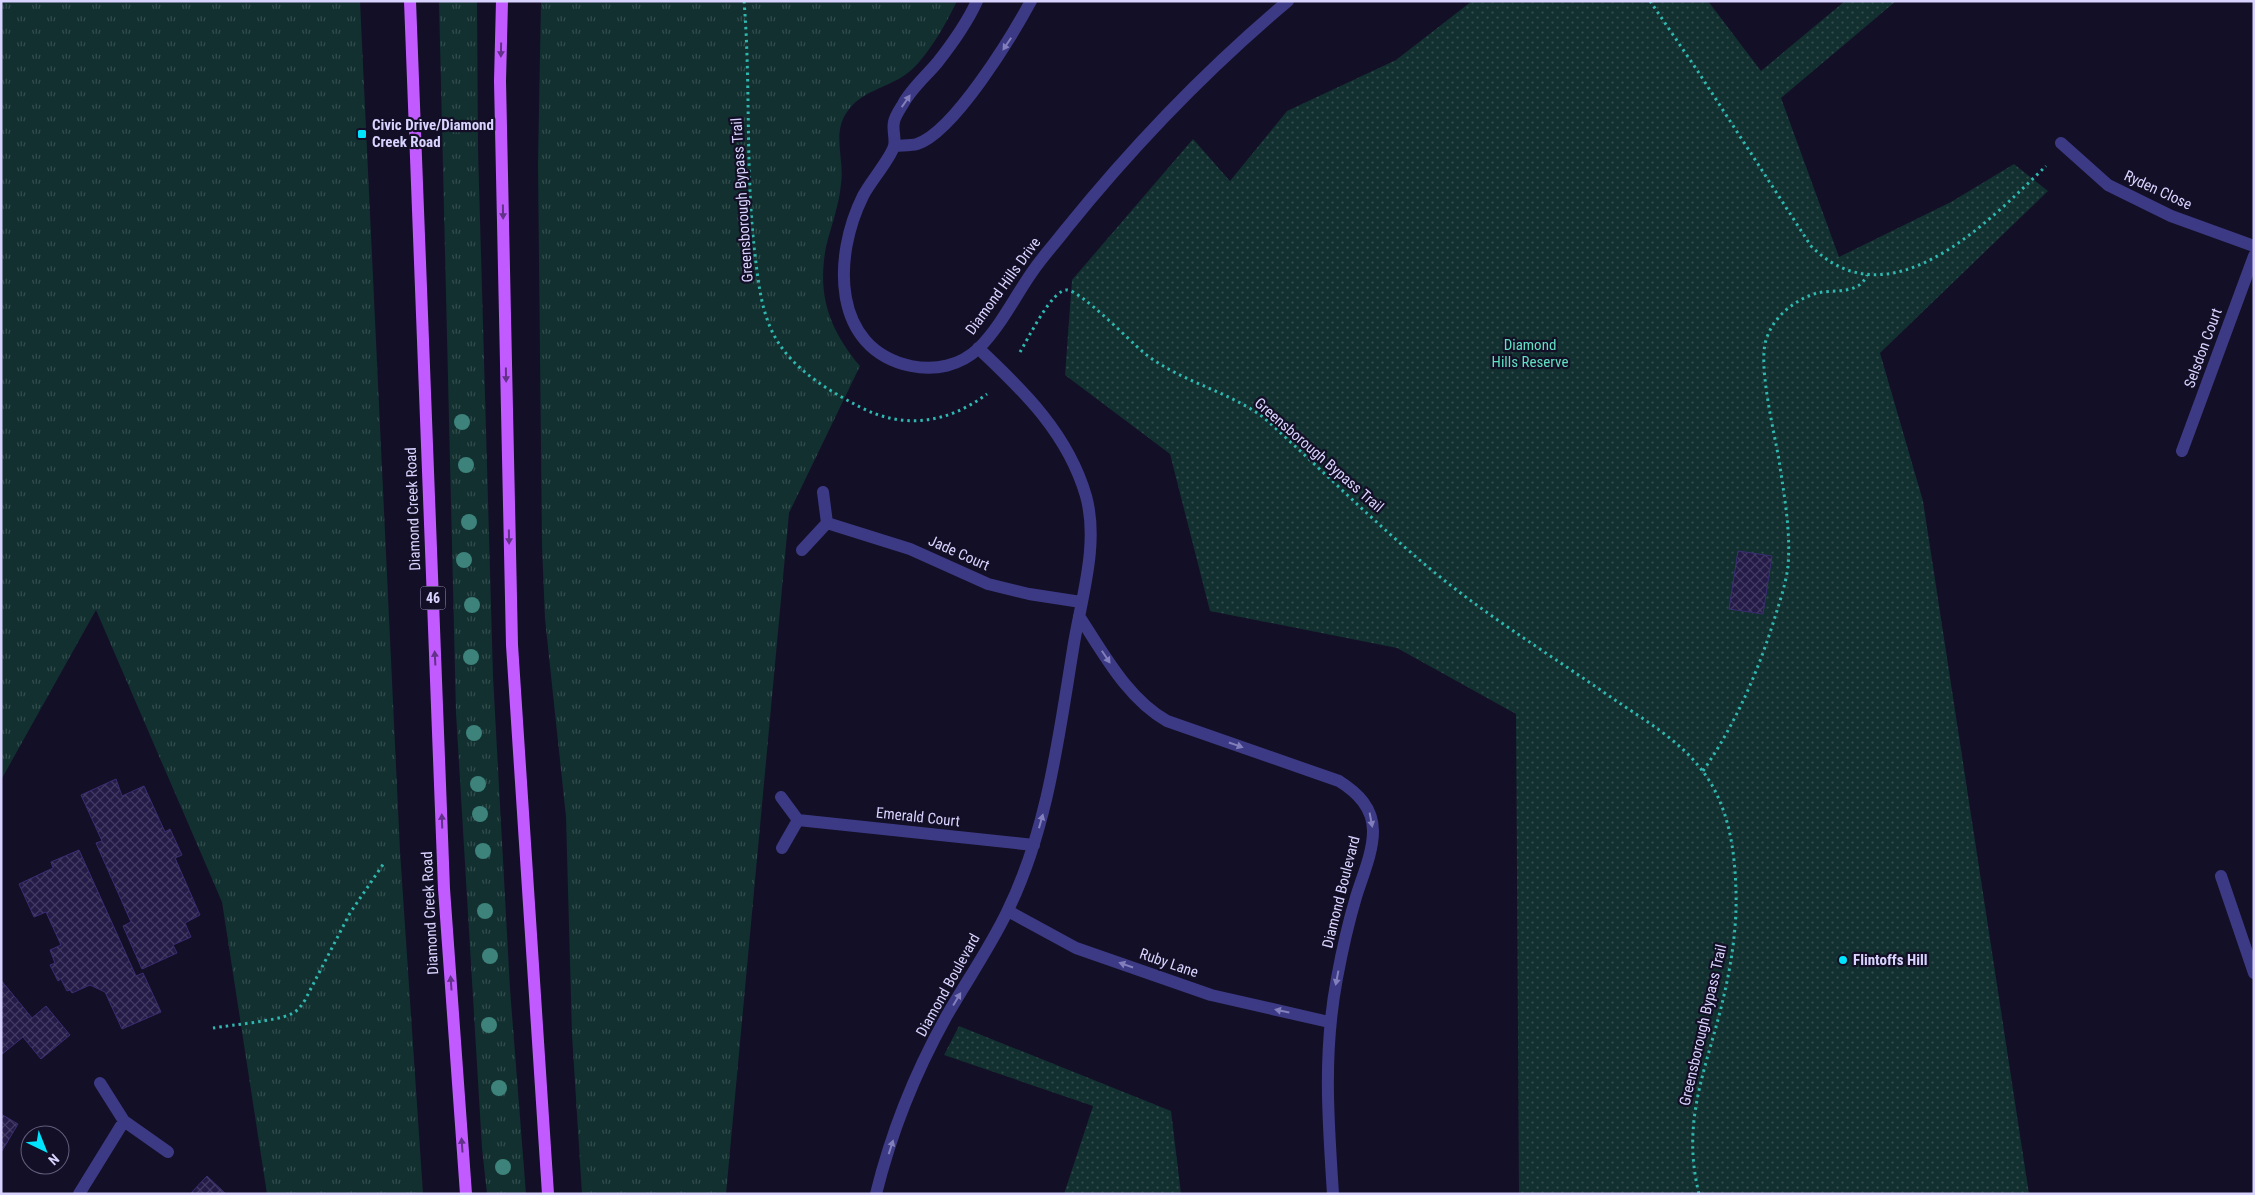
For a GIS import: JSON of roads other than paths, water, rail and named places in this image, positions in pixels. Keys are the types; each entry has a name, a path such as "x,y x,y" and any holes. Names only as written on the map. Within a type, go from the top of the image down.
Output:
{"main road":[{"name":"Diamond Creek Road","path":"410,1 444,889 466,1194"},
{"path":"502,1 501,91 512,644 548,1194"}],"street":[{"path":"977,1 971,14 939,61 904,101 894,121 894,146 918,144 939,129 981,82 1011,38 1031,1"},
{"name":"Diamond Hills Drive","path":"894,146 862,198 850,238 844,288 845,304 851,320 860,335 870,346 884,356 911,366 939,368 954,364 978,348 1000,321 1036,267 1123,162 1180,100 1234,48 1288,1"},
{"name":"Ryden Close","path":"2061,143 2108,184 2171,216 2254,246"},
{"name":"Selsdon Court","path":"2182,451 2254,256"},
{"name":"Diamond Boulevard","path":"876,1194 896,1132 932,1045 1008,911 1034,845 1051,774 1092,539 1091,518 1080,476 1072,456 1059,436 1006,374 978,348"},
{"path":"802,550 827,523 822,492"},
{"name":"Jade Court","path":"827,523 910,549 988,584 1029,594 1081,602"},
{"name":"Diamond Boulevard","path":"1079,616 1125,684 1153,713 1167,721 1339,781 1352,789 1364,801 1372,816 1373,833 1347,930 1329,1022 1326,1068 1333,1194"},
{"path":"781,797 798,820 782,848"},
{"name":"Emerald Court","path":"798,820 1034,845"},
{"path":"2221,876 2254,973"},
{"name":"Ruby Lane","path":"1008,911 1076,948 1211,995 1329,1022"},
{"path":"100,1084 124,1121 168,1152"},
{"path":"79,1194 124,1121"}],"place":[{"name":"Civic Drive/Diamond Creek Road","path":"362,134"},
{"name":"Flintoffs Hill","path":"1843,960"}],"park label":[{"name":"Diamond Hills Reserve","path":"1530,354"}]}
